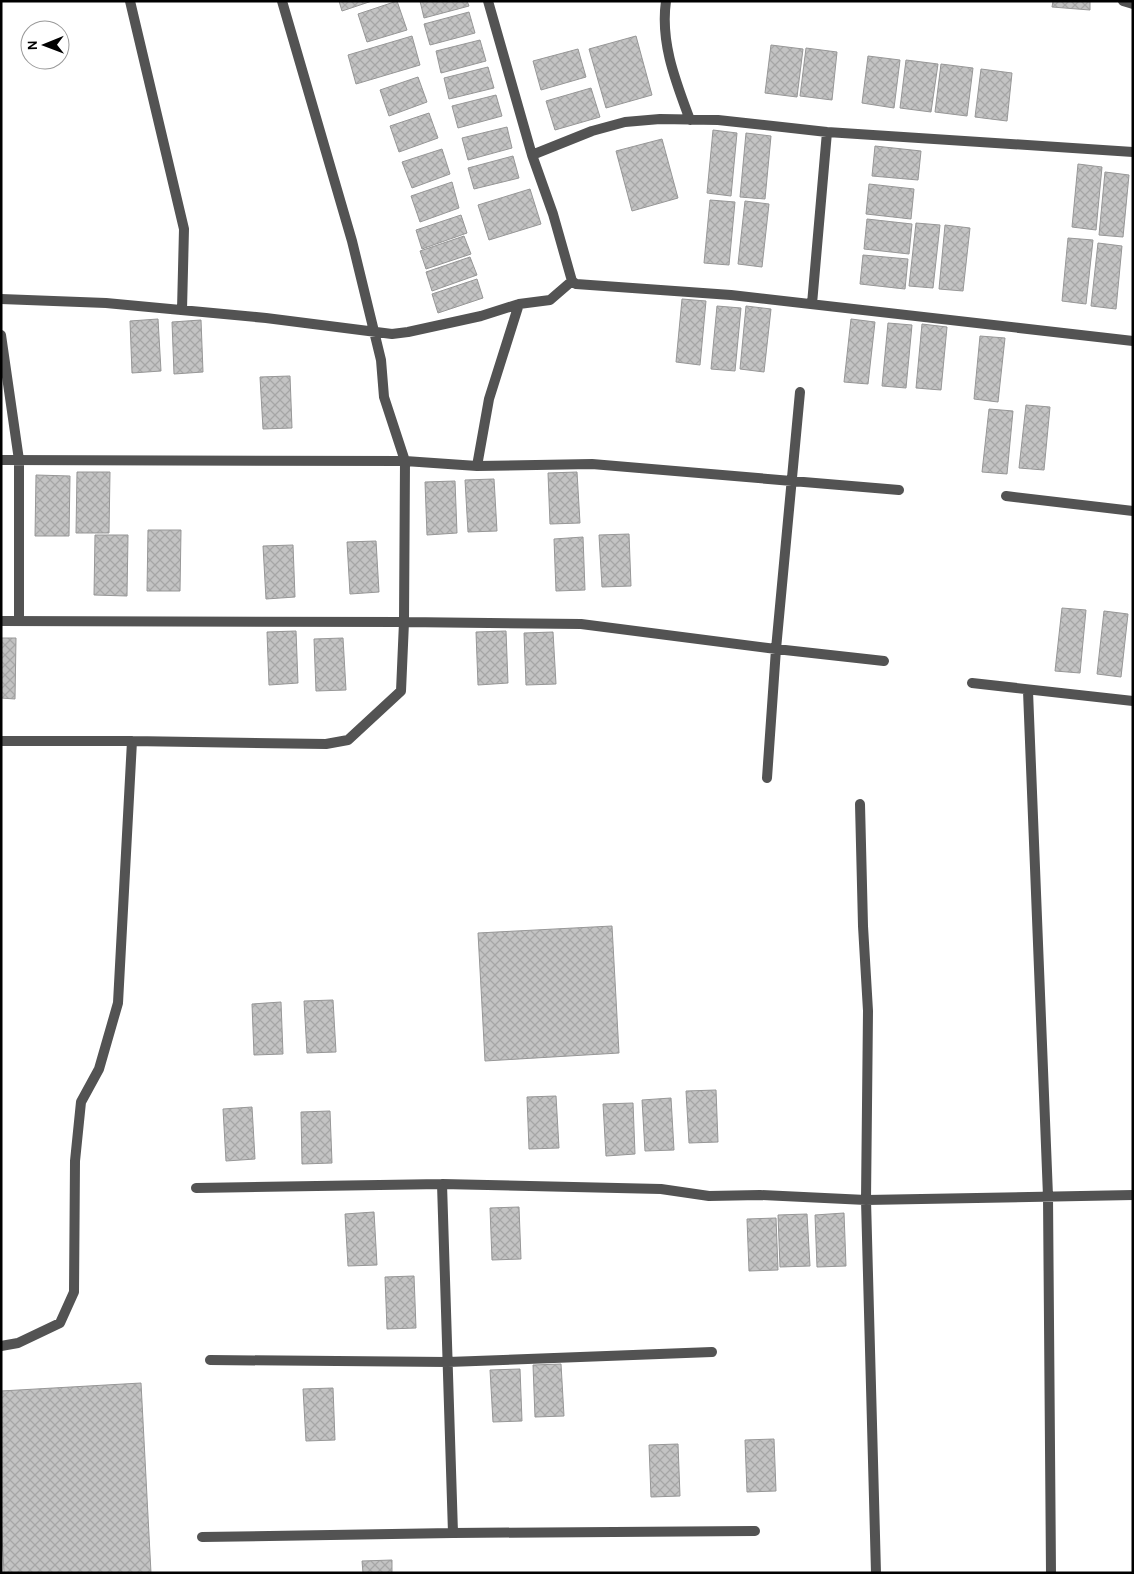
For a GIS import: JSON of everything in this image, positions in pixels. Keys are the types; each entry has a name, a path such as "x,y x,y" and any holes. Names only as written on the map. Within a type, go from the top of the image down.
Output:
{"street":[{"path":"130,1 184,229 182,310"},
{"path":"1,741 326,744 348,740 401,691 404,622 405,461 384,397 381,360 375,330 352,241 282,1"},
{"path":"488,1 532,155 553,214 572,282"},
{"path":"666,1 666,44 674,77 690,120"},
{"path":"1122,1 1133,4"},
{"path":"532,155 592,131 625,122 660,119 718,120 827,132 1133,152"},
{"path":"812,304 827,132"},
{"path":"1,299 106,303 375,330 392,334 480,316 519,304 550,300 572,282"},
{"path":"572,282 576,284 731,295 1133,341"},
{"path":"477,466 488,399 519,304"},
{"path":"1,336 19,460 19,620"},
{"path":"767,778 776,649 800,392"},
{"path":"1,460 405,461 477,466 592,464 899,490"},
{"path":"1006,496 1133,511"},
{"path":"1,620 581,624 884,661"},
{"path":"972,683 1028,691 1133,701"},
{"path":"1028,691 1048,1196 1050,1573"},
{"path":"1,1346 18,1343 60,1323 74,1292 75,1161 81,1102 99,1069 118,1003 132,741"},
{"path":"860,804 863,926 868,1011 866,1200 876,1573"},
{"path":"196,1188 442,1184 661,1190 710,1196 760,1195 866,1200 1133,1194"},
{"path":"442,1184 453,1533"},
{"path":"210,1360 448,1362 712,1352"},
{"path":"202,1536 755,1531"}],"building":[{"path":"339,1 372,1 342,11"},
{"path":"397,1 407,30 367,42 358,14"},
{"path":"420,1 467,1 469,6 424,18"},
{"path":"1053,1 1090,1 1090,10 1052,7"},
{"path":"469,12 475,33 430,45 424,24"},
{"path":"412,36 420,65 356,84 348,55"},
{"path":"636,36 652,95 606,108 589,49"},
{"path":"480,40 486,61 441,73 436,51"},
{"path":"771,45 803,49 797,97 765,93"},
{"path":"806,48 837,52 832,100 800,96"},
{"path":"578,49 586,77 541,90 533,61"},
{"path":"868,56 900,60 894,108 862,103"},
{"path":"906,60 938,64 931,112 900,108"},
{"path":"941,64 973,68 967,116 935,112"},
{"path":"488,67 494,88 449,99 444,78"},
{"path":"981,69 1012,73 1007,121 975,117"},
{"path":"418,77 427,102 389,116 380,90"},
{"path":"591,88 600,117 555,130 546,101"},
{"path":"496,95 502,116 458,128 452,106"},
{"path":"429,113 438,138 399,152 390,126"},
{"path":"507,127 512,148 468,160 462,138"},
{"path":"713,130 737,133 731,196 707,193"},
{"path":"746,133 771,136 765,199 740,197"},
{"path":"662,139 678,198 632,211 616,151"},
{"path":"875,146 921,151 918,180 872,176"},
{"path":"442,149 450,174 412,188 402,162"},
{"path":"513,156 519,178 474,189 468,168"},
{"path":"1078,164 1102,167 1096,230 1072,227"},
{"path":"1105,172 1129,175 1123,237 1099,235"},
{"path":"452,182 459,208 420,222 411,196"},
{"path":"869,184 914,189 911,219 866,214"},
{"path":"530,189 541,224 489,240 478,205"},
{"path":"710,200 735,202 729,265 704,263"},
{"path":"745,201 769,204 762,267 738,264"},
{"path":"461,215 467,233 422,249 416,230"},
{"path":"867,219 912,224 909,254 864,249"},
{"path":"916,223 940,225 933,288 909,286"},
{"path":"945,225 970,228 963,291 939,289"},
{"path":"464,236 471,254 426,269 420,251"},
{"path":"1068,238 1093,240 1086,304 1062,301"},
{"path":"1098,243 1122,246 1116,309 1091,306"},
{"path":"863,255 908,259 905,289 860,284"},
{"path":"470,257 477,275 432,291 426,272"},
{"path":"477,279 483,298 438,313 432,294"},
{"path":"682,299 706,301 700,365 676,362"},
{"path":"717,306 741,308 735,371 711,369"},
{"path":"746,306 771,309 764,372 740,369"},
{"path":"158,319 161,371 132,373 130,321"},
{"path":"851,319 875,322 868,384 844,382"},
{"path":"201,320 203,372 174,374 172,322"},
{"path":"888,323 912,325 906,388 882,386"},
{"path":"922,324 947,327 941,390 916,388"},
{"path":"980,336 1005,338 998,402 974,399"},
{"path":"290,376 292,428 263,429 260,377"},
{"path":"1026,405 1050,407 1044,470 1019,468"},
{"path":"989,409 1013,411 1007,474 982,472"},
{"path":"77,472 110,472 109,533 76,533"},
{"path":"577,472 580,523 550,524 548,473"},
{"path":"36,475 70,476 69,536 35,536"},
{"path":"494,479 497,531 468,532 465,480"},
{"path":"455,481 457,533 427,535 425,482"},
{"path":"148,530 181,530 180,591 147,591"},
{"path":"629,534 631,586 602,587 599,535"},
{"path":"95,535 128,535 127,596 94,595"},
{"path":"583,537 585,590 556,591 554,539"},
{"path":"376,541 379,592 350,594 347,542"},
{"path":"293,545 295,597 266,599 263,546"},
{"path":"1062,608 1086,610 1080,673 1055,671"},
{"path":"1104,611 1128,614 1121,677 1097,674"},
{"path":"296,631 298,683 269,685 267,632"},
{"path":"506,631 508,683 478,685 476,632"},
{"path":"553,632 556,684 526,685 524,633"},
{"path":"1,638 16,638 15,699 1,698"},
{"path":"343,638 346,690 316,691 314,639"},
{"path":"612,926 619,1053 485,1061 478,933"},
{"path":"333,1000 336,1052 307,1053 304,1001"},
{"path":"281,1002 283,1054 254,1055 252,1004"},
{"path":"716,1090 718,1142 689,1143 686,1091"},
{"path":"556,1096 559,1148 529,1149 527,1097"},
{"path":"671,1098 674,1150 645,1151 642,1100"},
{"path":"633,1103 635,1154 606,1156 603,1104"},
{"path":"252,1107 255,1159 226,1161 223,1109"},
{"path":"330,1111 332,1163 302,1164 301,1112"},
{"path":"519,1207 521,1259 492,1260 490,1208"},
{"path":"374,1212 377,1265 348,1266 345,1214"},
{"path":"844,1213 846,1266 817,1267 815,1215"},
{"path":"807,1214 810,1266 780,1267 778,1215"},
{"path":"776,1218 778,1270 749,1271 747,1219"},
{"path":"414,1276 416,1328 387,1329 385,1277"},
{"path":"561,1364 564,1416 535,1417 533,1365"},
{"path":"520,1369 522,1421 493,1422 490,1370"},
{"path":"141,1383 151,1573 4,1573 1,1518 1,1391"},
{"path":"333,1388 335,1440 306,1441 303,1389"},
{"path":"774,1439 776,1491 747,1492 745,1440"},
{"path":"678,1444 680,1496 651,1497 649,1445"},
{"path":"392,1560 392,1573 363,1573 362,1561"}]}
